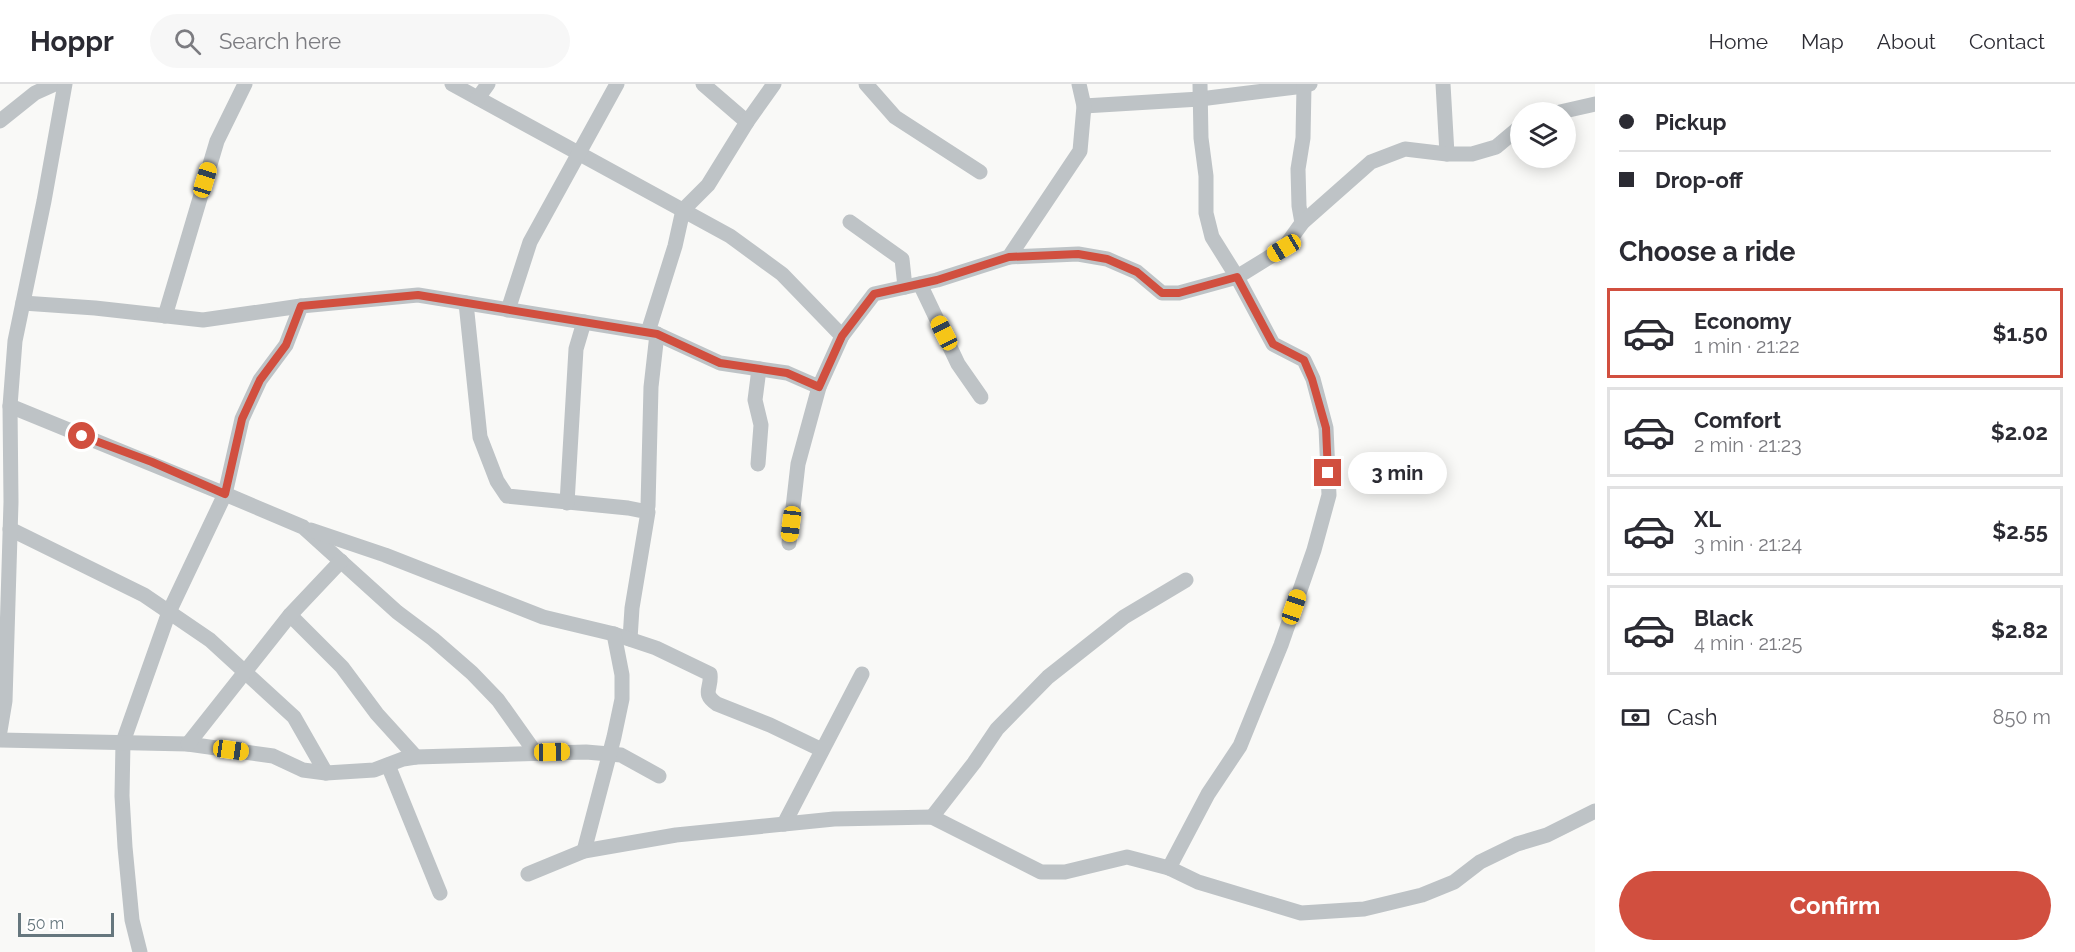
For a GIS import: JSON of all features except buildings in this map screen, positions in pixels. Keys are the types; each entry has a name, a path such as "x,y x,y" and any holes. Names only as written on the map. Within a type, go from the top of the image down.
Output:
{"street":[{"path":"0,121 35,93 55,84"},
{"path":"0,731 5,701 3,669 10,529 10,406 7,371 44,201 65,84"},
{"path":"165,316 217,141 245,84"},
{"path":"452,84 730,236 782,274 842,336"},
{"path":"478,98 488,84"},
{"path":"508,310 530,242 617,84"},
{"path":"703,84 747,122"},
{"path":"648,506 653,333 683,210 708,185 747,122 774,84"},
{"path":"866,84 895,117 980,172"},
{"path":"1009,257 1080,151 1084,105 1079,84"},
{"path":"1443,84 1447,154"},
{"path":"1084,105 1200,92 1307,85 1298,169 1302,223"},
{"path":"1169,868 1208,794 1239,746 1281,645 1314,550 1329,495 1326,428 1304,360 1273,344 1237,277 1212,237 1206,213 1206,176 1201,138 1200,92"},
{"path":"1576,108 1595,104"},
{"path":"789,543 798,464 819,387 842,336 874,294 912,286 1009,257 1078,254 1107,259 1137,272 1162,293 1179,293 1237,277 1284,248 1302,223 1371,162 1405,149 1447,154 1472,154 1496,147 1510,135"},
{"path":"850,222 902,259 912,286 958,364 981,397"},
{"path":"23,303 203,320 301,306 418,295 653,333 720,363 787,373 819,387"},
{"path":"466,303 480,437 496,481 507,496 648,512 632,608 630,639"},
{"path":"140,952 132,920 125,847 122,796 123,742 169,612 225,494 242,419 260,380 286,345 301,306"},
{"path":"567,503 576,349 584,322"},
{"path":"758,464 761,425 755,400 759,369"},
{"path":"10,406 152,462 303,527 385,555 543,617 614,634 656,648 710,674 709,699 717,704 770,725 822,750"},
{"path":"303,527 398,612 472,673 498,700 535,752"},
{"path":"10,529 144,595 210,640 294,717 326,772"},
{"path":"188,744 290,615 341,561"},
{"path":"932,817 997,729 1048,677 1124,617 1186,580"},
{"path":"290,615 342,666 377,714 416,757"},
{"path":"584,851 622,699 622,675 614,634"},
{"path":"784,824 862,674"},
{"path":"0,740 188,744 273,756 303,770 326,772 374,770 416,757 586,752 621,755 658,776"},
{"path":"388,765 440,893"},
{"path":"528,874 584,851 676,835 834,819 932,817 1041,872 1065,872 1127,856 1169,868 1198,882 1300,913 1364,909 1422,895 1454,882 1489,858 1517,844 1547,835 1595,812"}],"route":[{"path":"82,436 152,462 225,494 242,419 260,380 286,345 301,306 418,295 657,334 720,363 787,373 819,387 842,336 874,294 937,280 1009,257 1078,254 1107,259 1137,272 1162,293 1179,293 1237,277 1273,344 1304,360 1326,428 1328,473"}]}
